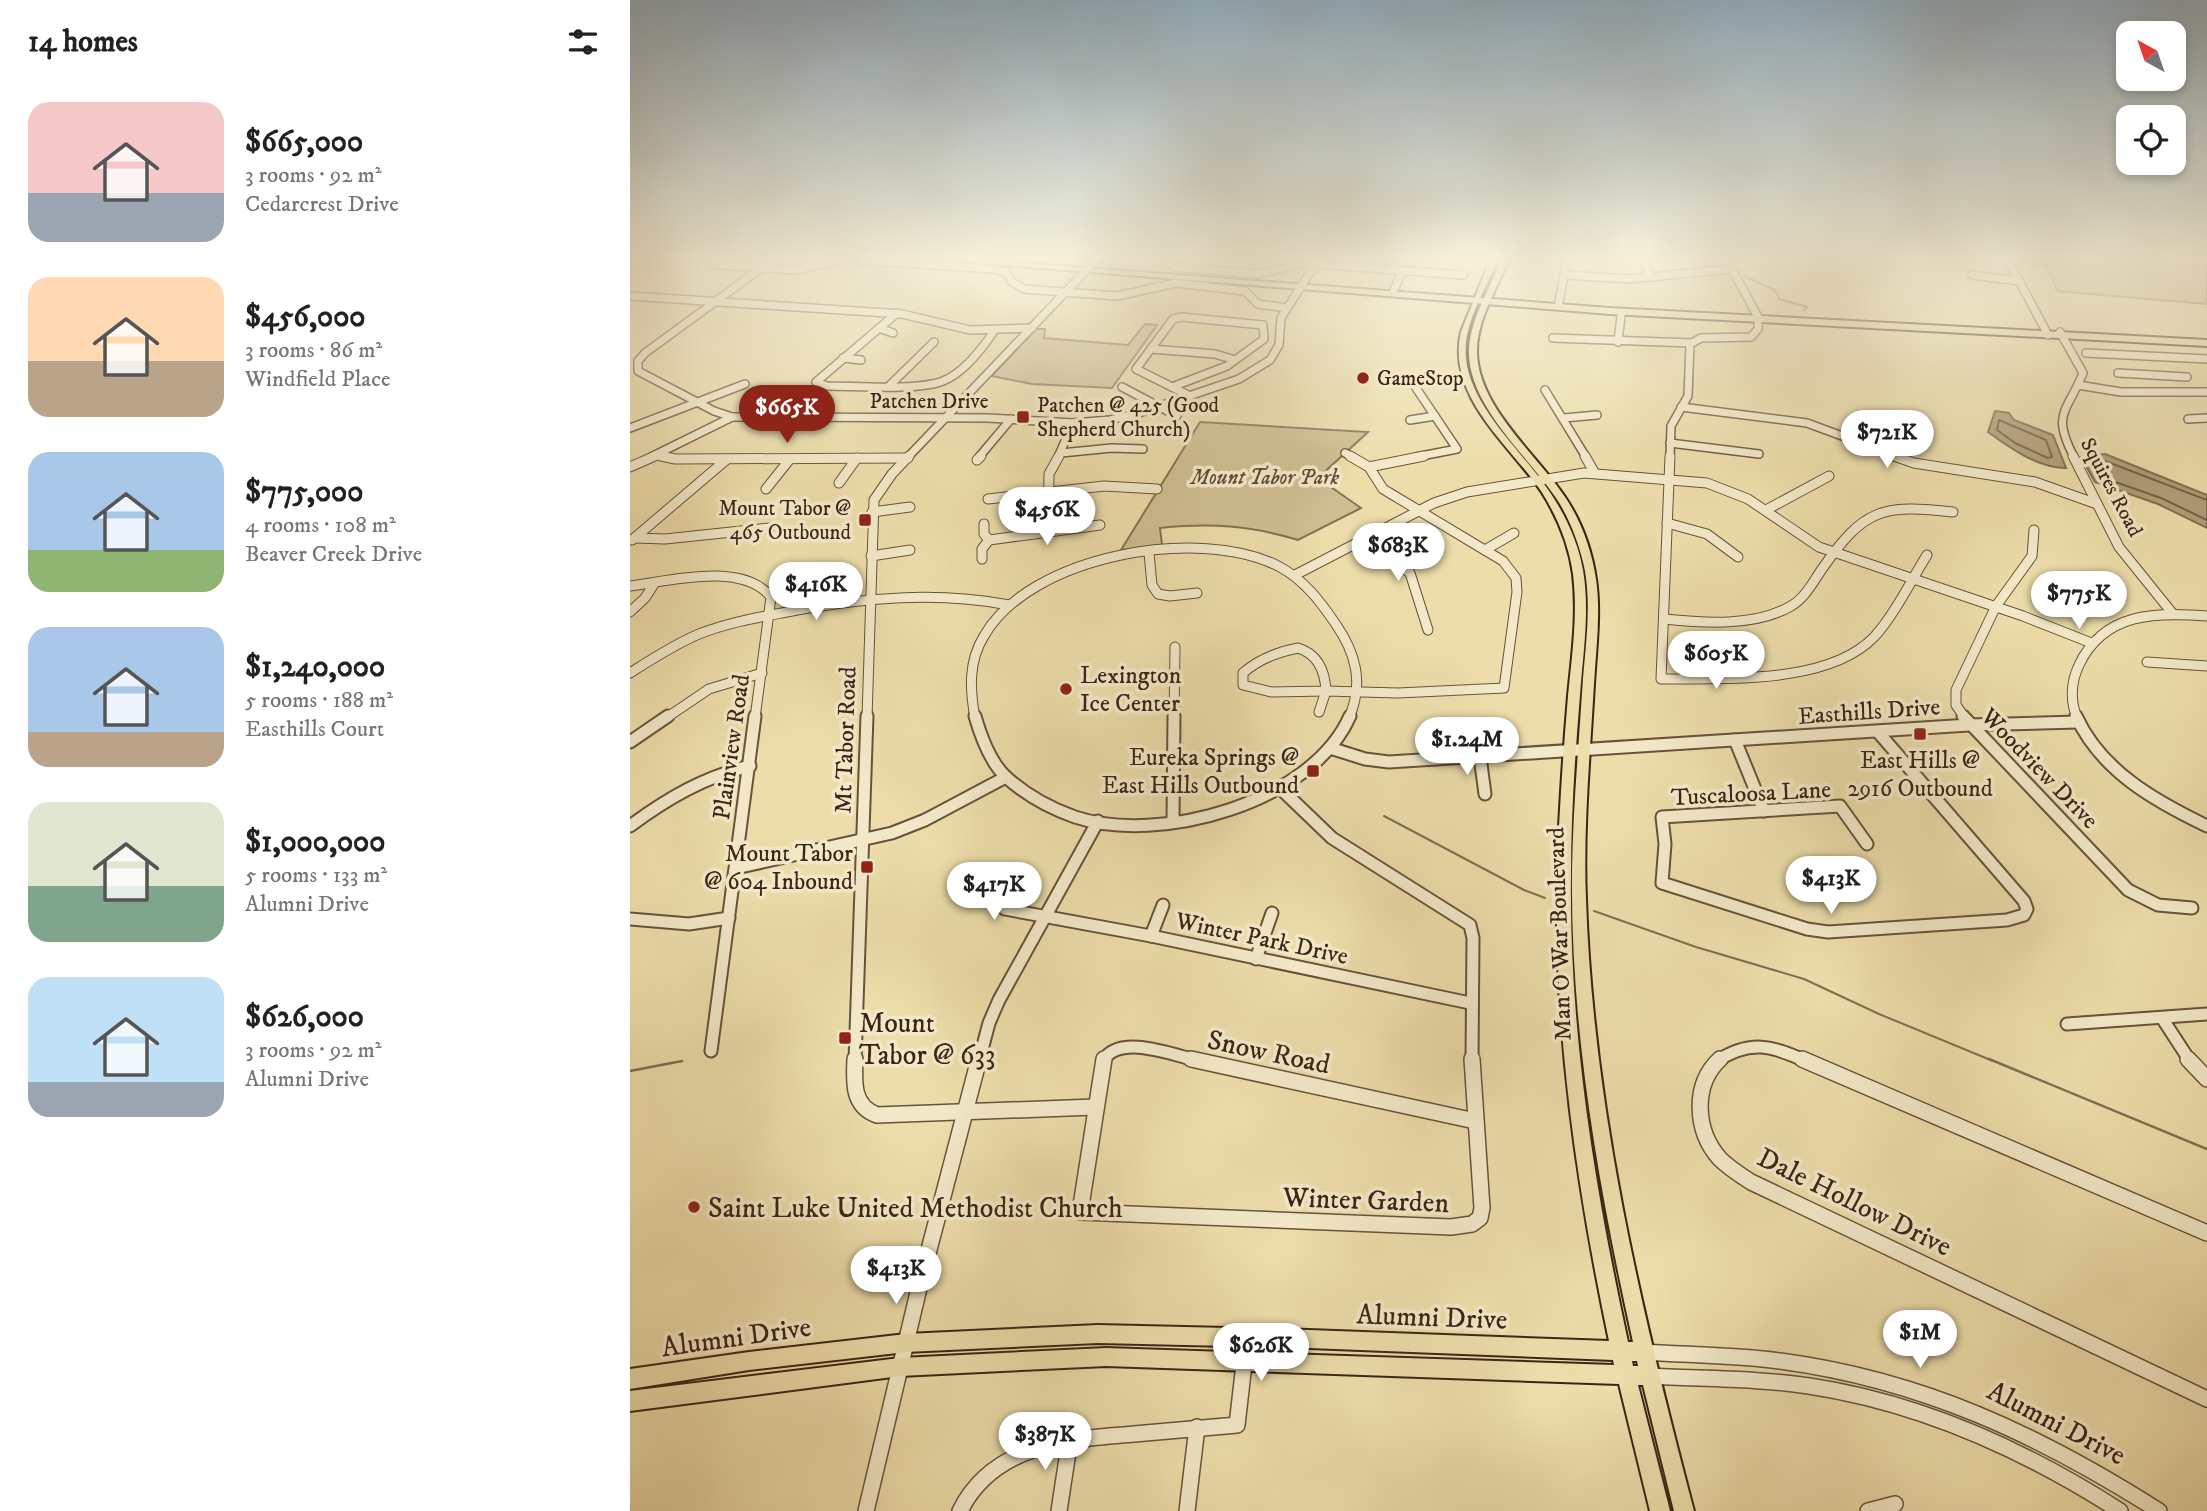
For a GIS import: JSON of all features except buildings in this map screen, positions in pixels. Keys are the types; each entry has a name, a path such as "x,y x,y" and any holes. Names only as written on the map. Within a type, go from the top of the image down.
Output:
{"highway":[{"path":"1961,329 2207,341"}],"main road":[{"name":"Man O War Boulevard","path":"1469,329 1462,343 1465,376 1480,404 1573,521 1584,548 1591,580 1592,627 1579,873 1584,1000 1607,1172 1643,1352 1684,1511"},
{"name":"Man O War Boulevard","path":"1541,478 1572,547 1578,572 1579,623 1570,750 1564,909 1571,1039 1588,1179 1625,1376 1660,1511"},
{"name":"Alumni Drive","path":"630,1379 749,1361 906,1343 1098,1334 1643,1352"},
{"name":"Alumni Drive","path":"630,1401 900,1367 1106,1357 1649,1376"}],"street":[{"path":"630,376 640,373 636,366 642,356 679,329"},
{"path":"879,329 818,377 817,383 928,384 951,378 994,331"},
{"path":"881,329 893,333"},
{"path":"965,329 994,331 1025,329"},
{"name":"Mt Tabor Road","path":"966,1112 885,1116 866,1112 857,1100 854,1082 872,512 880,488 1032,329"},
{"path":"1167,329 1136,369 1190,396"},
{"path":"1263,329 1264,339"},
{"path":"1172,387 1227,366 1264,339 1280,340 1280,329"},
{"path":"1618,342 1622,329"},
{"path":"1553,338 1618,342 1693,341 1751,337 1758,332 1758,329"},
{"path":"2045,329 2047,333"},
{"path":"2061,334 2083,370 2078,385 2121,392 2207,392"},
{"name":"Patchen Drive","path":"640,373 732,416 779,420 947,418 1073,423 1110,420 1239,379 1260,368 1276,352 1280,340"},
{"path":"1693,341 1688,396 1672,421 1661,679 1804,670 1836,663 1868,645 1927,555"},
{"path":"890,385 934,342"},
{"path":"1151,349 1215,354 1236,360"},
{"path":"2086,353 2207,359"},
{"path":"2108,354 2118,373 2117,386 2121,392"},
{"path":"843,358 861,360"},
{"path":"2118,373 2187,377"},
{"path":"1369,467 1457,449 1412,382"},
{"path":"630,428 746,384"},
{"name":"Squires Road","path":"2078,385 2061,412 2061,426 2069,450 2119,547 2173,614"},
{"path":"1122,387 1177,416"},
{"path":"1545,390 1594,472"},
{"path":"1681,407 1807,423 1914,463 2035,482 2097,504"},
{"path":"1564,418 1597,415"},
{"path":"630,467 732,416"},
{"path":"1410,420 1435,416"},
{"path":"2188,419 2207,418"},
{"path":"975,461 1011,419"},
{"path":"1048,533 1049,471 1061,453 1073,423"},
{"path":"1671,443 1759,454"},
{"path":"1061,453 1112,448 1145,450"},
{"path":"1319,712 1326,691 1325,672 1302,648 1263,658 1242,676 1243,685 1253,690 1295,693 1326,691 1426,693 1504,688 1517,583 1510,568 1383,489 1369,467 1345,453"},
{"path":"658,454 675,459 726,460 908,458"},
{"path":"839,483 857,458"},
{"path":"766,489 790,459"},
{"path":"632,540 662,511 726,460"},
{"path":"1295,575 1456,495 1541,478 1594,472 1669,478 1728,489 1766,510 1805,540 2089,642"},
{"path":"1766,510 1829,476"},
{"path":"985,500 1104,485 1157,489"},
{"path":"872,512 913,506"},
{"path":"1664,619 1740,619 1782,611 1801,598 1834,552 1863,519 1879,510 1922,508 1953,512"},
{"path":"1667,523 1707,534 1738,556"},
{"path":"984,524 984,534 989,540"},
{"path":"982,559 982,550 989,540 1104,525"},
{"path":"632,540 770,528"},
{"name":"Woodview Drive","path":"2034,530 2032,556 1996,607 1955,690 1956,705 1969,725 2128,890 2140,900 2156,905 2192,908"},
{"path":"1485,550 1514,533"},
{"path":"1363,540 1395,559 1409,573 1428,630"},
{"path":"1190,549 1236,552 1267,561 1295,575 1318,596 1348,644 1356,664 1357,692 1350,718 1330,748 1280,788 1228,811 1142,825 1098,821 1041,803 1006,777 982,737 972,704 969,681 972,661 980,641 990,624 1009,605 1032,589 1069,570 1107,559 1149,553 1190,549"},
{"path":"871,556 910,550"},
{"path":"1149,553 1152,585 1158,594 1170,596 1197,593"},
{"name":"Plainview Road","path":"630,586 722,577 750,579 764,586 770,593 771,615 711,1051"},
{"path":"630,612 654,584"},
{"path":"630,673 670,648 701,633 771,615 871,598 950,595 1009,605"},
{"path":"2207,616 2173,614 2125,621 2105,629 2089,642 2072,683 2072,703 2078,722 2096,749 2124,777 2162,803 2207,826"},
{"path":"1173,822 1175,647"},
{"path":"2147,662 2207,666"},
{"path":"630,741 709,689 762,673"},
{"name":"Easthills Drive","path":"1330,748 1365,759 1389,762 1969,725 2078,722"},
{"name":"Tuscaloosa Lane","path":"1867,844 1840,806 1662,817 1665,844 1662,883 1807,929 1828,932 2007,920 2024,915 2027,909 2024,901 1878,732"},
{"path":"1735,740 1763,811"},
{"path":"1480,757 1485,794"},
{"path":"630,826 689,785 710,775 750,765"},
{"path":"736,868 906,828 1006,777"},
{"name":"Winter Garden","path":"1095,1107 1080,1212 1451,1227 1472,1224 1481,1215 1470,1003 1474,938 1470,925 1332,838 1280,788"},
{"path":"866,1511 906,1343 993,1012 1098,821"},
{"name":"Winter Park Drive","path":"977,878 996,905 1470,1003"},
{"path":"1151,936 1163,905"},
{"path":"1256,960 1272,913"},
{"path":"630,919 689,924 729,918"},
{"path":"2067,1024 2207,1014"},
{"path":"2162,1018 2186,1057 2207,1079"},
{"name":"Snow Road","path":"1095,1107 1104,1058 1110,1051 1127,1045 1475,1121"},
{"name":"Dale Hollow Drive","path":"2207,1233 1778,1049 1756,1046 1732,1050 1721,1056 1706,1073 1700,1100 1703,1130 1716,1155 1730,1169 1751,1182 2207,1399"},
{"path":"966,1112 1095,1107"},
{"path":"960,1511 970,1491 1003,1464 1033,1449 1070,1439 1237,1424 1247,1338"},
{"name":"Alumni Drive","path":"1643,1352 1778,1360 1868,1376 1926,1391 1999,1420 2046,1443 2104,1475 2159,1511"},
{"name":"Alumni Drive","path":"1649,1376 1799,1385 1887,1402 1992,1441 2063,1477 2120,1511"},
{"path":"1187,1511 1198,1427"},
{"path":"1059,1511 1070,1439"},
{"path":"1868,1511 1895,1504"}],"green space":[{"path":"1036,329 1045,329 1044,338 1128,345 1141,329 1154,329 1112,388 1032,384 992,376"},
{"name":"Mount Tabor Park","path":"1200,422 1368,432 1318,478 1361,508 1298,540 1246,528 1179,526 1160,528 1162,545 1121,550"}],"water":[{"path":"1995,411 2009,413 2014,420 2053,435 2066,468 2035,461 1988,432"},
{"path":"2105,454 2207,495 2207,528 2158,504 2095,482 2081,457"}],"waterway":[{"path":"1384,816 1524,890 1545,898"},
{"path":"1594,911 1696,947 1804,979 1879,1014 1993,1061"},
{"path":"1989,1059 2207,1149"},
{"path":"630,1071 682,1061"}],"place":[{"name":"GameStop","path":"1363,378"},
{"name":"Patchen @ 425 (Good Shepherd Church)","path":"1023,417"},
{"name":"Mount Tabor @ 465 Outbound","path":"865,520"},
{"name":"Lexington Ice Center","path":"1066,689"},
{"name":"East Hills @ 2916 Outbound","path":"1920,734"},
{"name":"Eureka Springs @ East Hills Outbound","path":"1313,771"},
{"name":"Mount Tabor @ 604 Inbound","path":"867,867"},
{"name":"Mount Tabor @ 633","path":"845,1038"},
{"name":"Saint Luke United Methodist Church","path":"694,1207"}]}
